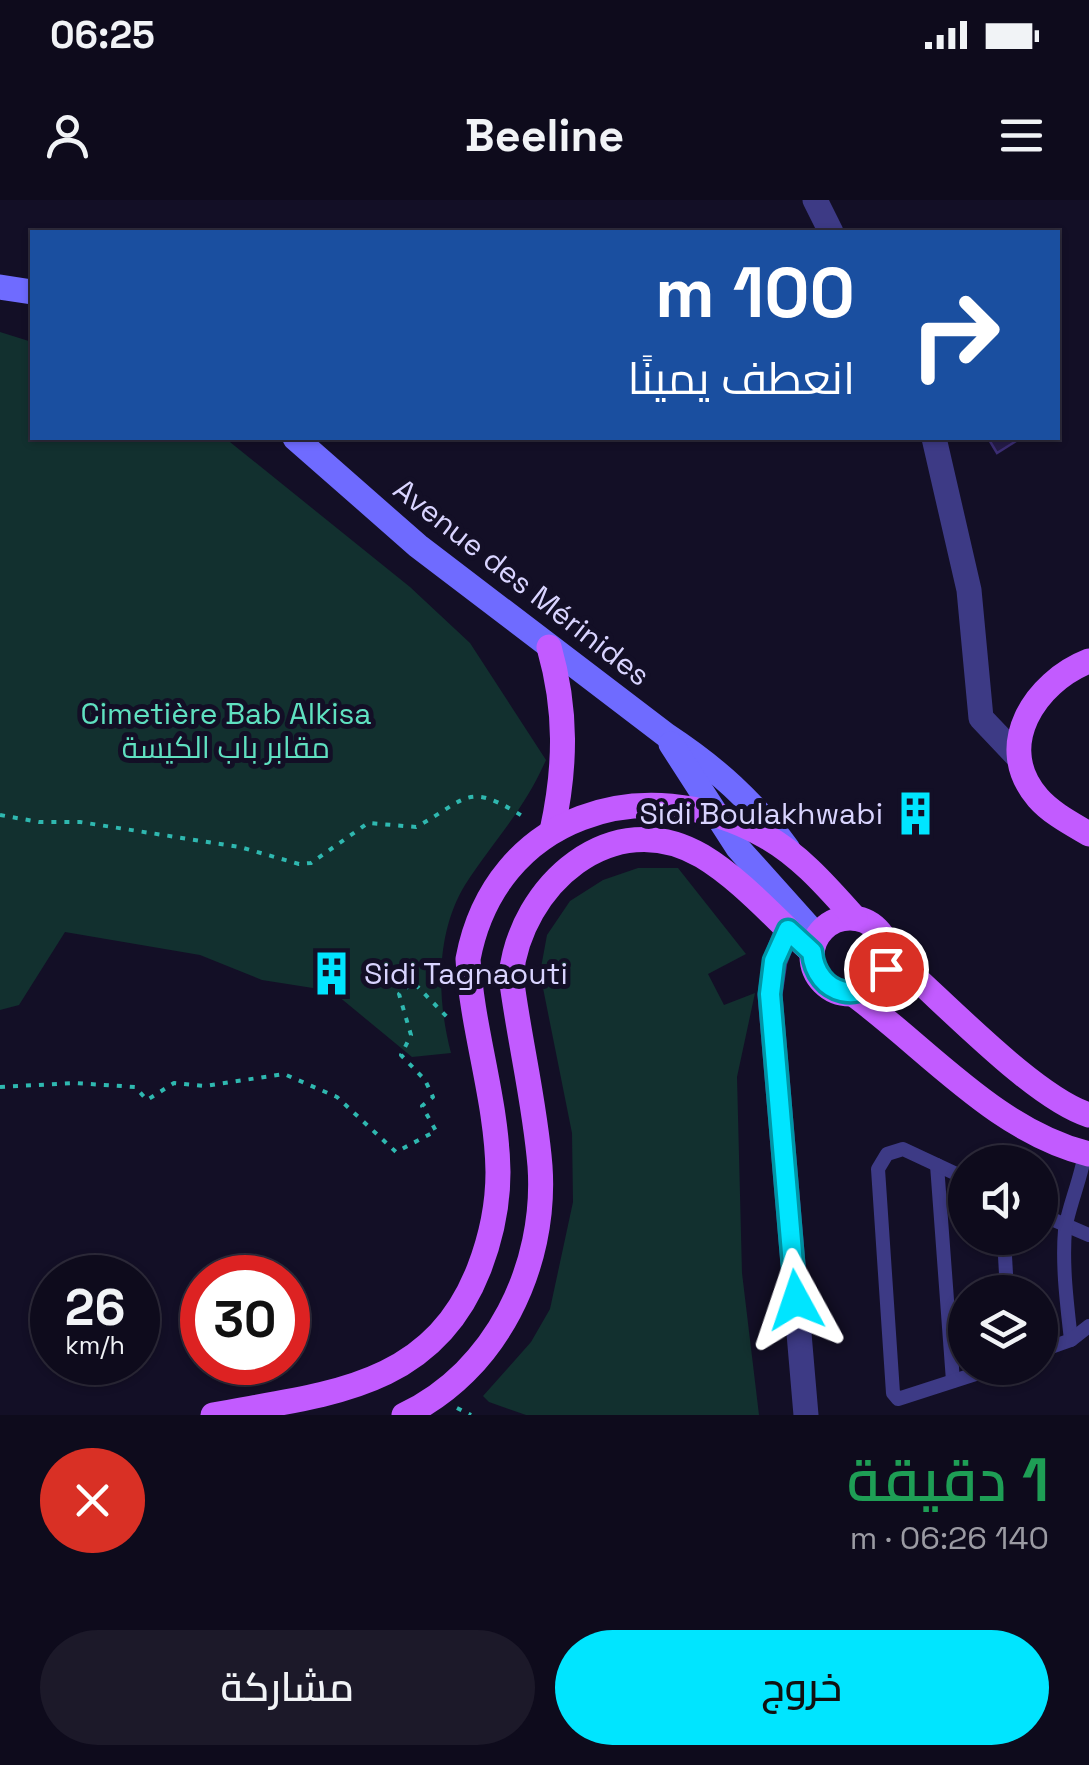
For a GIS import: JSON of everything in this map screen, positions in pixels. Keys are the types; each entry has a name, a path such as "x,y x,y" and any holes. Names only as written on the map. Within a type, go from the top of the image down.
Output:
{"main road":[{"path":"0,287 30,292"},
{"name":"Avenue des Mérinides","path":"297,440 418,546 737,786 791,853"},
{"path":"548,647 560,686 564,720 561,790 548,834"},
{"path":"1089,661 1058,676 1036,699 1022,726 1020,758 1022,772 1039,800 1089,834"},
{"path":"666,736 715,816 814,944"},
{"path":"213,1415 334,1394 376,1378 419,1352 452,1323 462,1308 492,1225 498,1170 468,959 473,934 494,888 516,860 548,834 585,816 624,806 677,807 715,816 765,836 791,853 855,918 876,928 889,954 1032,1081 1061,1103 1089,1115"},
{"path":"404,1415 435,1397 480,1357 516,1302 530,1256 540,1169 511,976 518,939 537,898 568,867 589,855 623,843 664,843 703,857 788,930 814,944"},
{"path":"855,918 830,923 814,944 813,967 825,985 853,994 1007,1116 1042,1138 1087,1154"},
{"path":"853,994 879,982 889,954"}],"street":[{"path":"815,200 831,230"},
{"path":"934,440 969,590 981,718 1020,758"},
{"path":"788,930 774,961 770,994 806,1415"}],"lane":[{"path":"948,1170 903,1149 882,1158 878,1170 892,1386 898,1398 948,1383"},
{"path":"1071,1340 1065,1284 1066,1226 1087,1154"},
{"path":"937,1165 948,1305"},
{"path":"1058,1222 1089,1236"},
{"path":"1058,1345 1089,1326"}],"path":[{"path":"0,815 39,822 80,822 240,847 311,864 368,823 416,828 447,806 474,795 488,797 514,810 548,834"},
{"path":"0,1087 76,1083 135,1086 147,1100 174,1083 205,1086 284,1074 337,1098 396,1152 436,1131 422,1106 432,1097 426,1080 400,1054 411,1035 400,994 413,982 443,1016"}],"green space":[{"name":"Cimetière Bab Alkisa مقابر باب الكيسة","path":"0,332 30,341 30,440 227,440 410,587 470,643 546,760 518,811 465,885 448,924 441,989 451,1053 412,1057 332,991 262,980 200,955 65,932 19,1005 0,1010"},
{"path":"638,868 678,868 746,954 708,974 724,1005 755,993 737,1077 742,1273 759,1415 526,1415 489,1402 483,1396 531,1342 550,1309 573,1202 572,1133 540,973 547,935 570,901 603,880"}],"building":[{"path":"989,440 1018,440 997,453"},
{"name":"Sidi Boulakhwabi","path":"919,801 927,819 913,825 905,807"},
{"name":"Sidi Tagnaouti","path":"330,960 345,974 332,987 317,973"}],"place":[{"name":"Sidi Boulakhwabi","path":"916,813"},
{"name":"Sidi Tagnaouti","path":"331,973"}],"route":[{"path":"796,1300 770,994 774,961 788,930 812,952 813,967 825,985 845,994 867,990 879,982 886,969"}]}
